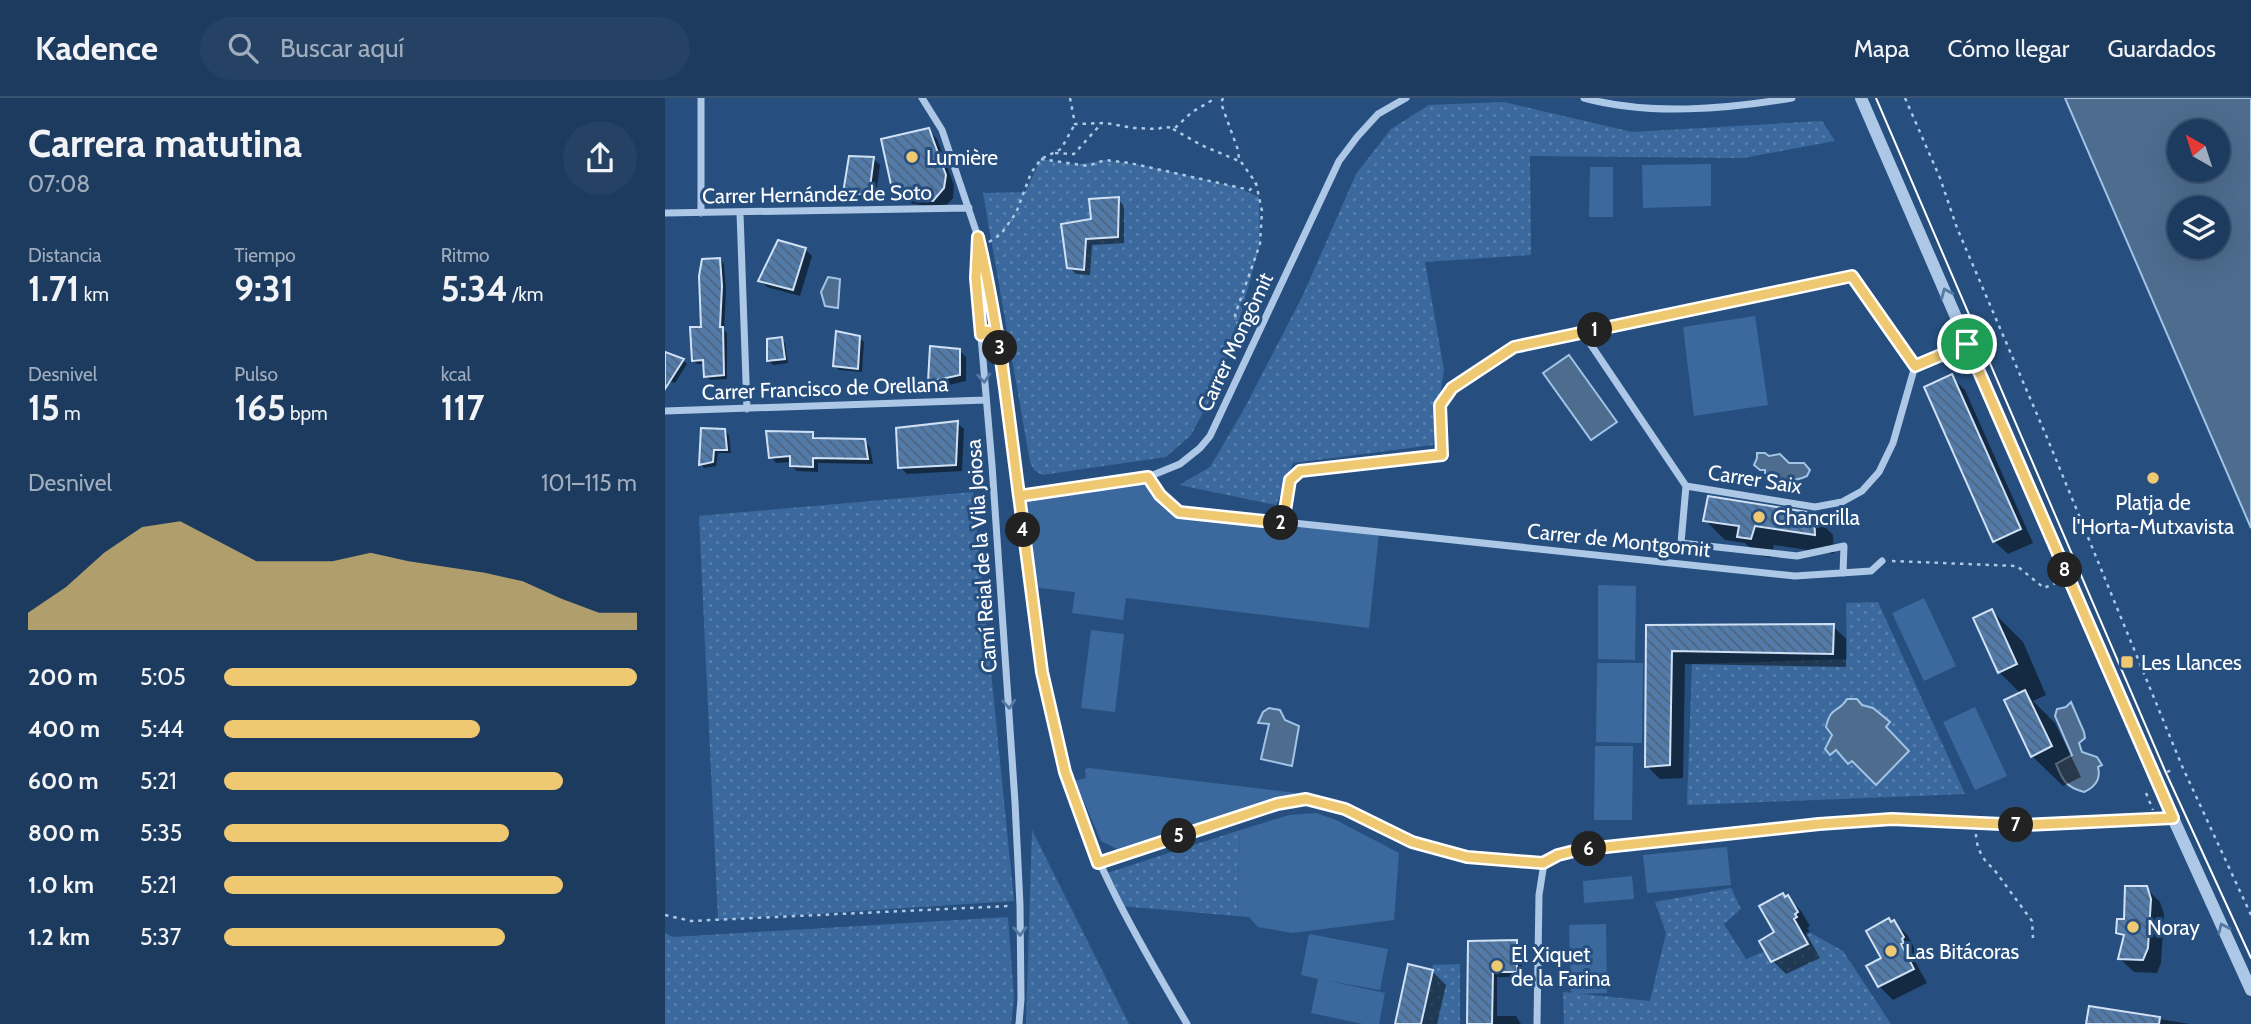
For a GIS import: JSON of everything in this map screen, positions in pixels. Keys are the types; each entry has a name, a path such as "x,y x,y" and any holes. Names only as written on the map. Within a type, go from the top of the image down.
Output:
{"street":[{"path":"701,98 701,213"},
{"name":"Camí Reial de la Vila Joiosa","path":"922,98 942,130 978,237 976,278 1015,802 1020,905 1020,1024"},
{"name":"Carrer Mongòmit","path":"1019,496 1148,477 1180,464 1200,448 1210,436 1339,161 1378,114 1406,98"},
{"path":"1584,98 1658,109 1742,107 1792,98"},
{"path":"1861,99 2173,818 2251,990"},
{"name":"Carrer Hernández de Soto","path":"665,213 969,208"},
{"path":"740,213 747,408"},
{"path":"978,237 998,334 1042,672 1065,772 1098,863 1130,926 1187,1024"},
{"path":"1283,523 1290,480 1300,471 1442,455 1440,405 1452,388 1514,347 1852,276 1915,366 1967,344"},
{"name":"Carrer Saix","path":"1583,332 1686,486 1815,507 1842,502 1862,491 1879,472 1893,443 1915,366"},
{"name":"Carrer Francisco de Orellana","path":"665,411 986,400"},
{"name":"Carrer de Montgomit","path":"1148,477 1160,495 1179,512 1795,576 1871,571 1882,561"},
{"path":"1686,486 1681,542 1797,556 1844,546 1843,573"},
{"path":"1098,863 1277,804 1306,799 1345,809 1412,842 1467,857 1543,863 1558,855 1578,850 1819,824 1892,819 2024,825 2173,818"},
{"path":"1537,1024 1539,895 1543,863"}],"lane":[{"path":"981,335 987,331 998,334"}],"path":[{"path":"981,248 1001,234 1016,213 1031,173 1041,159 1061,149 1075,124 1070,98"},
{"path":"1221,98 1222,110 1229,120 1241,161 1256,183 1263,223 1260,244 1235,315 1248,356"},
{"path":"1173,129 1192,112 1221,98"},
{"path":"1905,98 2182,765 2251,915"},
{"path":"1075,124 1173,129 1201,145 1241,161"},
{"path":"1053,153 1074,154 1101,124"},
{"path":"1041,159 1088,166 1105,160 1130,163 1250,190 1259,197"},
{"path":"1250,190 1256,183"},
{"path":"1882,561 2017,566 2044,588 2069,578"},
{"path":"1977,823 1976,839 1980,853 2032,921 2033,938"},
{"path":"665,915 691,921 1020,905"}],"shaded area":[{"path":"2065,98 2251,98 2251,528"},
{"path":"1504,102 1632,132 1822,121 1835,141 1743,158 1530,156 1531,255 1425,262 1444,370 1433,445 1293,463 1276,505 1179,485 1210,467 1243,411 1303,295 1356,174 1391,129 1429,105"},
{"path":"1041,159 1076,165 1105,160 1145,166 1236,187 1259,197 1260,244 1220,381 1191,435 1166,457 1042,475 1034,470 1030,462 983,193 1025,192"},
{"path":"1711,164 1711,206 1643,208 1642,165"},
{"path":"1590,167 1613,167 1613,217 1589,217"},
{"path":"828,277 840,279 838,308 825,306 821,292"},
{"path":"1755,316 1768,405 1694,416 1683,327"},
{"path":"1569,355 1617,422 1591,440 1543,373"},
{"path":"1757,453 1769,456 1780,454 1789,463 1804,463 1810,470 1807,476 1797,479 1775,479 1754,465"},
{"path":"1148,477 1179,511 1379,533 1369,628 1126,598 1123,620 1072,613 1075,592 1031,587 1019,496"},
{"path":"973,492 1014,901 718,920 699,516"},
{"path":"1598,585 1636,586 1635,660 1598,659"},
{"path":"1924,598 1956,666 1924,681 1892,613"},
{"path":"1878,602 1965,794 1687,805 1692,664 1847,659 1846,603"},
{"path":"1091,630 1124,634 1115,712 1081,708"},
{"path":"1597,663 1643,663 1642,743 1596,742"},
{"path":"1847,699 1857,699 1890,722 1886,727 1909,751 1876,785 1852,761 1848,764 1836,750 1830,755 1825,749 1832,735 1826,727 1828,720 1832,712 1841,707"},
{"path":"2071,702 2084,732 2085,738 2079,743 2082,752 2097,757 2102,765 2098,767 2096,782 2084,792 2066,782 2056,764 2072,755 2055,716 2057,709 2066,707"},
{"path":"1975,707 2007,776 1975,790 1943,722"},
{"path":"1269,708 1280,710 1285,720 1299,726 1292,766 1261,759 1269,724 1258,723 1263,712"},
{"path":"1595,746 1633,746 1632,820 1594,820"},
{"path":"1085,769 1296,793 1117,849 1101,841 1075,781 1086,778"},
{"path":"1316,813 1334,819 1399,853 1394,920 1292,933 1258,927 1249,917 1237,916 1240,830 1289,815"},
{"path":"1032,830 1129,1024 1026,1024"},
{"path":"1240,830 1237,916 1120,906 1104,874"},
{"path":"1727,847 1731,885 1647,893 1643,855"},
{"path":"1632,876 1634,899 1584,903 1583,881"},
{"path":"1731,888 1741,909 1724,924 1746,959 1811,933 1843,951 1891,1024 1564,1024 1563,992 1650,1001 1666,933 1655,902"},
{"path":"1008,917 1014,998 1011,1024 665,1024 665,933 673,937"},
{"path":"1606,924 1607,993 1571,994 1569,925"},
{"path":"1309,934 1388,949 1380,990 1324,980 1385,993 1379,1024 1363,1024 1311,1013 1318,979 1301,975"},
{"path":"1460,964 1460,1024 1423,1024 1433,965"}],"building":[{"name":"Lumière","path":"929,128 946,175 944,188 933,201 893,194 881,139"},
{"path":"849,156 874,157 869,195 843,193"},
{"path":"1119,197 1118,237 1086,239 1084,270 1067,268 1061,224 1091,219 1089,199"},
{"path":"778,240 806,248 793,290 758,281"},
{"path":"720,258 720,327 723,327 724,375 704,377 703,360 692,361 690,327 701,327 699,276 702,259"},
{"path":"836,331 860,336 858,369 833,366"},
{"path":"782,337 785,359 767,361 767,339"},
{"path":"930,346 960,349 960,375 928,382"},
{"path":"665,352 684,359 665,389"},
{"path":"1952,374 2021,529 1993,542 1924,387"},
{"path":"958,421 956,465 898,468 896,428"},
{"path":"701,428 725,429 727,450 714,450 713,462 699,465"},
{"path":"766,431 813,432 813,438 865,439 868,459 813,458 813,467 790,466 790,456 769,458"},
{"name":"Chancrilla","path":"1708,496 1814,513 1815,535 1755,526 1751,539 1737,537 1739,526 1703,521"},
{"path":"1992,609 2017,664 1998,673 1973,618"},
{"path":"1834,624 1833,654 1672,651 1670,765 1645,767 1646,625"},
{"path":"2025,690 2052,746 2031,757 2004,700"},
{"name":"Noray","path":"2125,886 2147,886 2151,899 2148,948 2143,960 2118,959 2124,935 2116,933 2117,919 2124,919"},
{"path":"1783,893 1785,897 1788,895 1798,912 1794,919 1808,944 1771,962 1759,941 1774,932 1759,906"},
{"name":"Las Bitácoras","path":"1889,918 1891,922 1894,920 1904,937 1904,943 1901,944 1914,969 1878,987 1866,966 1881,958 1866,931"},
{"path":"1517,940 1517,972 1493,972 1492,1024 1467,1024 1468,941"},
{"path":"1408,964 1433,970 1421,1024 1395,1024"},
{"path":"2089,1006 2160,1017 2159,1024 2086,1024"}],"tram line":[{"path":"1876,98 2166,773 2251,958"}],"place":[{"name":"Lumière","path":"912,157"},
{"name":"Platja de l'Horta-Mutxavista","path":"2153,478"},
{"name":"Chancrilla","path":"1759,517"},
{"name":"Les Llances","path":"2127,662"},
{"name":"Noray","path":"2133,927"},
{"name":"Las Bitácoras","path":"1891,951"},
{"name":"El Xiquet de la Farina","path":"1497,966"}],"route":[{"path":"1967,344 1915,366 1852,276 1514,347 1452,388 1440,405 1442,455 1300,471 1290,480 1283,523 1179,512 1160,495 1148,477 1019,496 1015,463 998,334 978,237 976,278 981,335 987,331 998,334 1024,540 1042,672 1065,772 1098,863 1277,804 1306,799 1345,809 1412,842 1467,857 1543,863 1558,855 1578,850 1819,824 1892,819 2024,825 2173,818 1967,344"}]}
